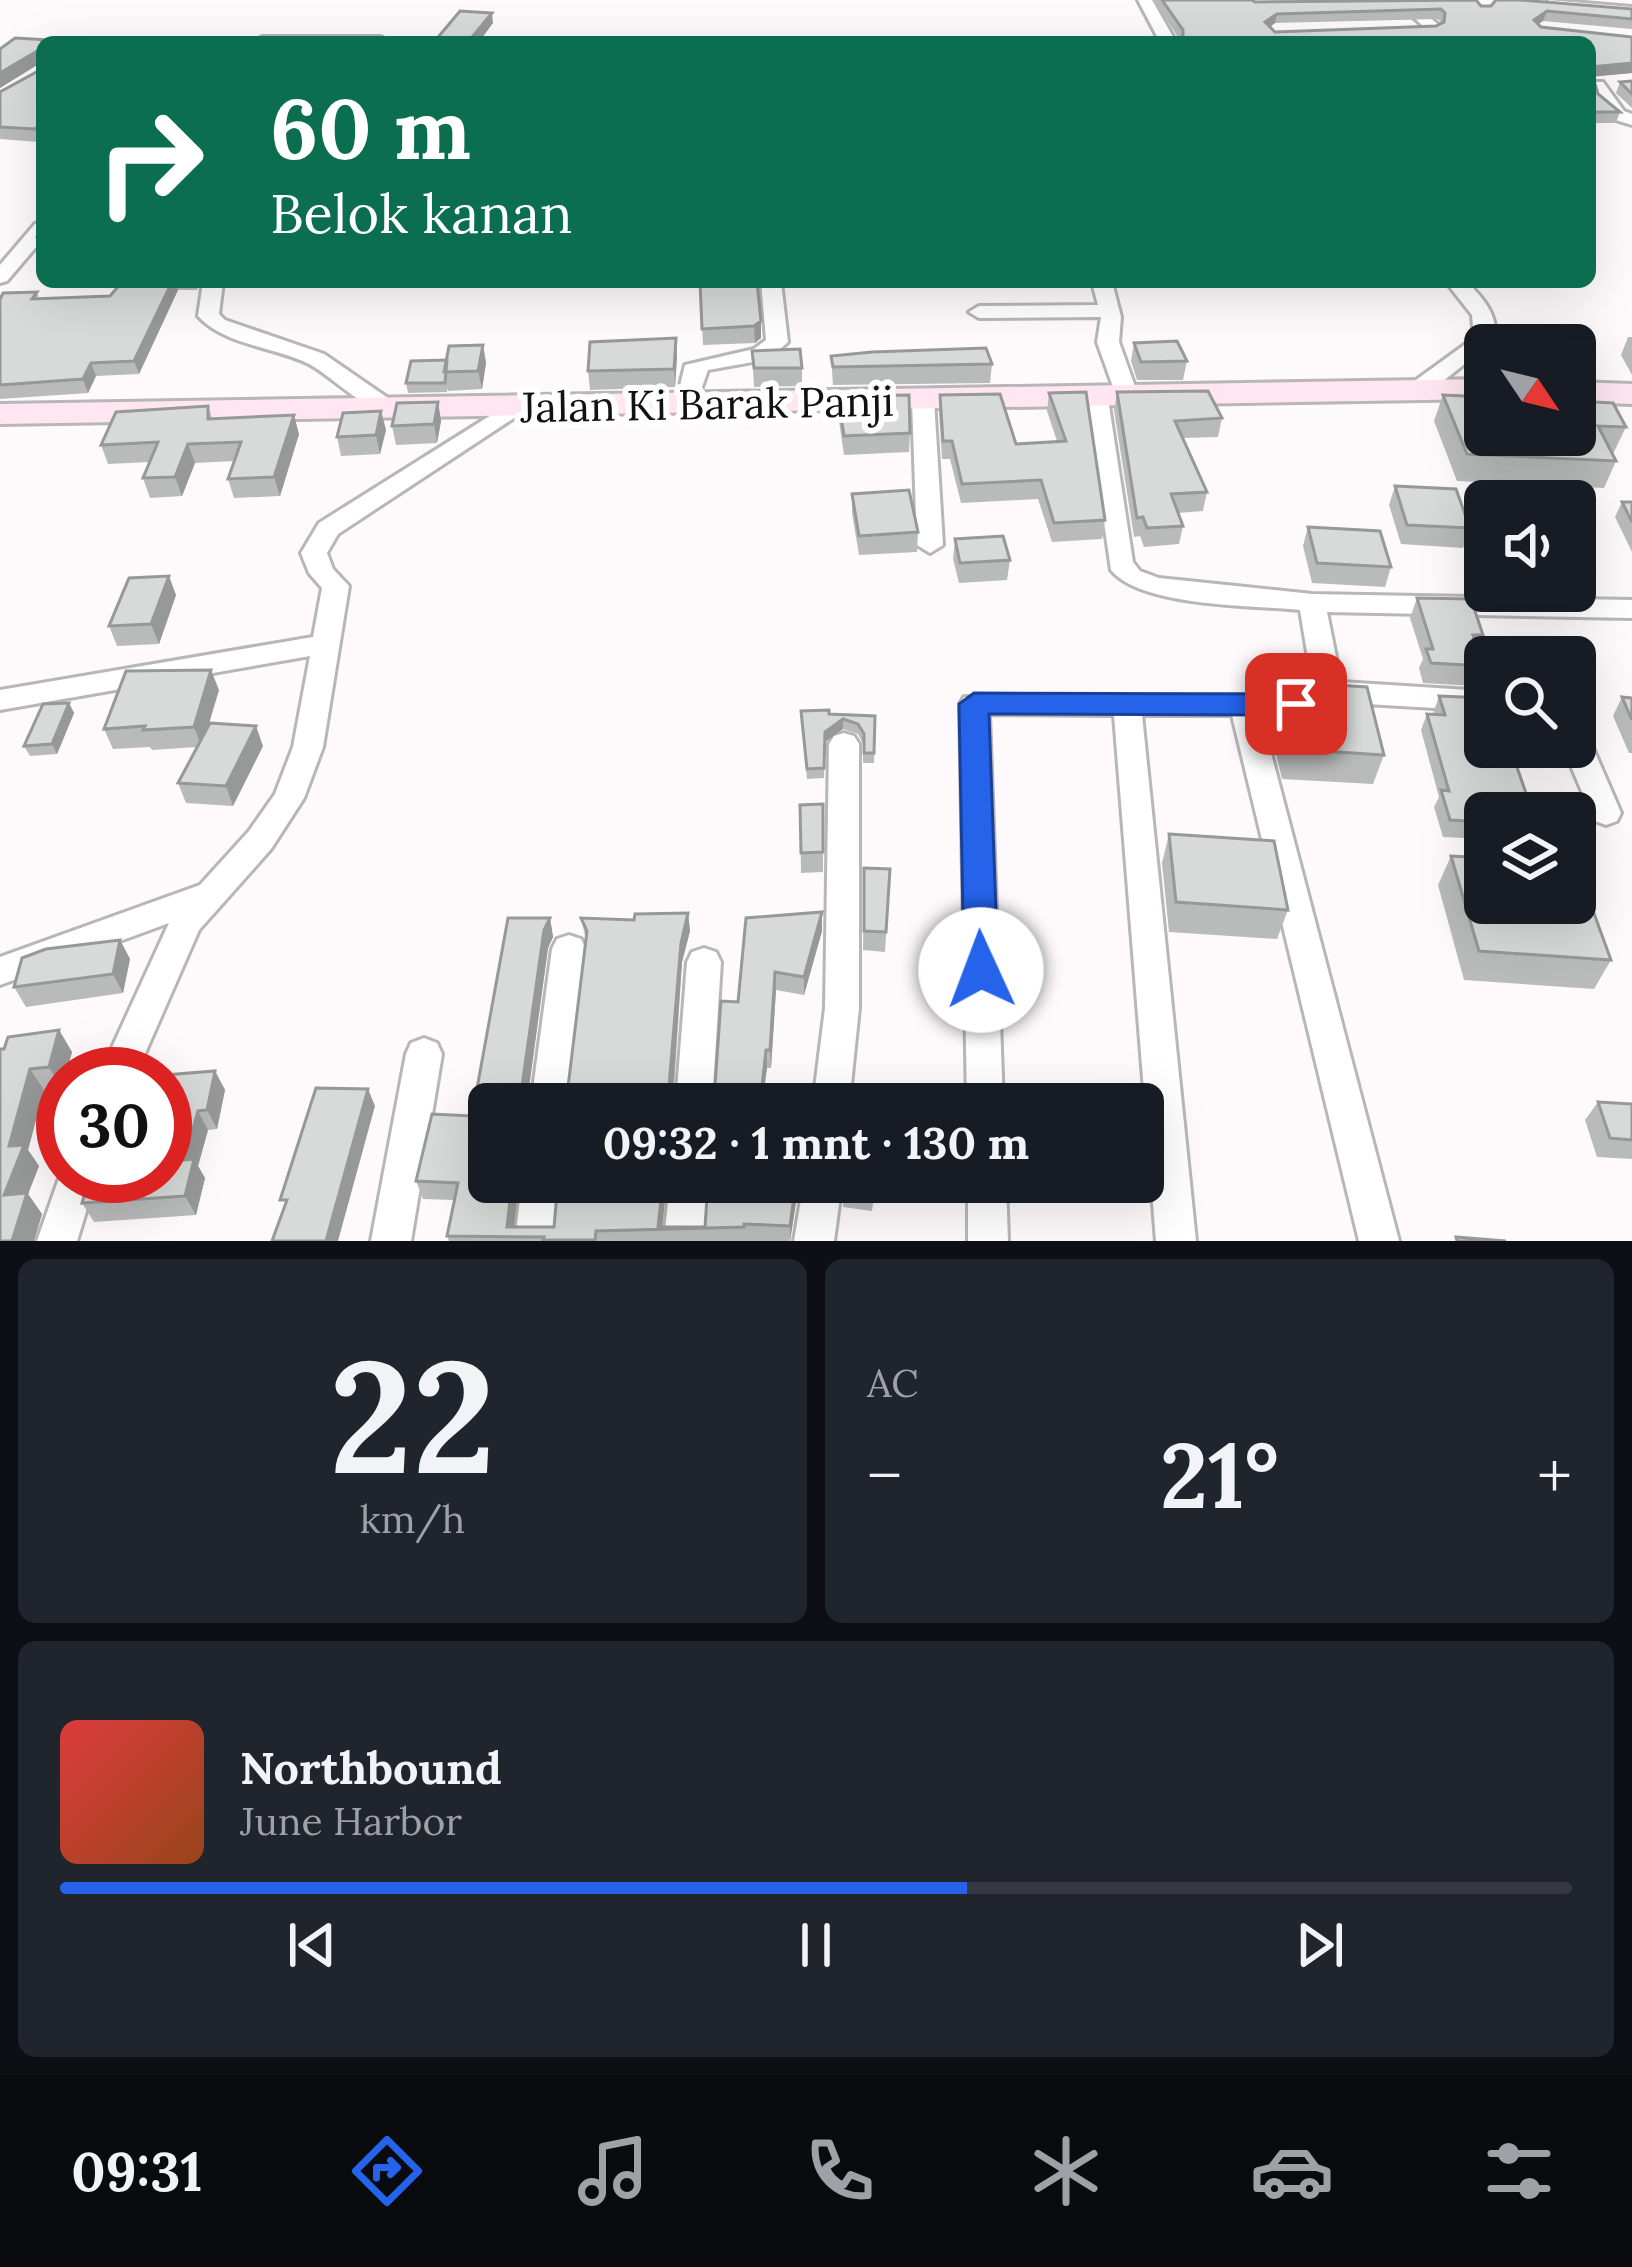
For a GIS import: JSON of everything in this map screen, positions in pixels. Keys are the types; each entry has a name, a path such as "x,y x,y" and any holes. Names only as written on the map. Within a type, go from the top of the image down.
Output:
{"street":[{"path":"1145,0 1165,36"},
{"path":"1381,1 1402,0 1444,36"},
{"path":"1554,2 1632,11"},
{"path":"1410,27 1433,26"},
{"path":"1601,84 1618,115 1632,120"},
{"path":"0,278 36,235"},
{"path":"212,288 208,316 218,324 316,359 390,406"},
{"path":"687,402 693,370 700,365 761,354 777,341 772,288"},
{"path":"1103,288 1109,311 1120,564 1131,577 1155,586 1226,598 1632,609"},
{"path":"1420,388 1484,340 1488,323 1462,288"},
{"path":"979,312 1109,311"},
{"name":"Jalan Ki Barak Panji","path":"0,414 1112,399 1464,389"},
{"path":"1596,393 1632,394"},
{"path":"923,400 930,544"},
{"path":"130,1047 186,922 260,840 289,798 308,747 322,645 333,616 335,586 322,573 314,553 328,529 515,407"},
{"path":"1312,603 1328,684 1339,694 1464,699"},
{"path":"0,700 322,645"},
{"path":"984,1083 974,704 1296,704 1306,686 1328,684"},
{"path":"1243,703 1379,1241"},
{"path":"1127,704 1176,1241"},
{"path":"833,1083 842,1008 844,744"},
{"path":"1587,768 1606,813"},
{"path":"0,971 207,896"},
{"path":"552,1083 569,949"},
{"path":"695,1083 704,962"},
{"path":"391,1241 424,1054"},
{"path":"57,1241 69,1203"},
{"path":"535,1241 539,1203"},
{"path":"684,1241 687,1203"},
{"path":"814,1241 820,1203"},
{"path":"987,1203 988,1241"}],"building":[{"path":"1162,0 1476,0 1481,6 1491,6 1496,0 1520,0 1632,9 1632,19 1547,11 1534,20 1541,27 1632,37 1632,63 1596,66 1596,36 1183,36","holes":["1441,9 1444,22 1275,32 1265,22 1277,14"]},
{"path":"460,11 492,13 473,36 439,36"},
{"path":"15,38 36,39 36,52 0,73 0,49"},
{"path":"36,72 36,128 0,127 0,92"},
{"path":"1596,87 1598,94 1620,112 1596,112"},
{"path":"117,288 169,288 134,361 91,363 83,379 0,385 3,293 37,292 32,299 110,296"},
{"path":"700,288 758,288 761,321 754,326 702,329"},
{"path":"676,338 674,369 588,371 590,342"},
{"path":"1177,341 1187,361 1141,362 1134,343"},
{"path":"483,345 478,371 444,372 449,346"},
{"path":"986,348 992,364 833,367 831,356 872,352"},
{"path":"800,349 802,368 754,368 752,351"},
{"path":"447,360 445,383 406,383 411,361"},
{"path":"1208,391 1222,418 1175,421 1207,492 1171,494 1183,526 1147,528 1143,517 1137,518 1117,392"},
{"path":"1086,392 1105,520 1054,523 1041,480 962,484 952,441 943,441 940,395 1000,394 1016,444 1066,441 1049,393"},
{"path":"909,395 910,433 844,436 838,396"},
{"path":"1443,395 1464,396 1464,447"},
{"path":"438,402 434,424 392,426 397,403"},
{"path":"1596,402 1613,403 1626,427 1598,426 1616,461 1510,456 1596,456"},
{"path":"208,406 208,419 294,415 274,477 228,479 241,442 188,444 175,477 143,478 158,442 101,445 116,412"},
{"path":"381,411 376,435 337,437 343,413"},
{"path":"1395,486 1456,489 1464,528 1407,525"},
{"path":"909,490 918,532 859,536 852,494"},
{"path":"1622,502 1632,502 1632,522"},
{"path":"1308,527 1380,531 1391,567 1317,563"},
{"path":"1003,536 1010,560 960,563 955,539"},
{"path":"169,576 151,624 109,626 129,578"},
{"path":"1417,598 1464,599 1464,612 1475,612 1483,635 1464,636 1464,665 1431,663 1426,649 1433,649"},
{"path":"211,670 194,727 104,729 126,671"},
{"path":"1320,684 1367,687 1384,755 1292,749 1276,690"},
{"path":"1439,696 1464,697 1464,768 1517,768 1526,792 1464,792 1464,821 1450,820 1441,790 1449,791 1427,714 1445,715"},
{"path":"1622,697 1632,698 1632,720"},
{"path":"69,703 52,744 24,746 43,704"},
{"path":"829,710 829,714 875,716 874,753 864,753 864,734 858,724 843,719 825,732 824,768 807,769 801,711"},
{"path":"210,723 256,726 226,786 178,783"},
{"path":"823,804 823,852 801,853 800,805"},
{"path":"1169,834 1274,841 1288,910 1176,902"},
{"path":"1451,856 1464,857 1464,900"},
{"path":"864,868 890,869 886,932 864,931"},
{"path":"822,912 804,977 775,972 770,1050 766,1050 762,1083 715,1083 721,1001 738,1002 746,918"},
{"path":"688,913 681,943 669,1083 568,1083 587,931 581,918 634,920 635,914"},
{"path":"508,918 550,918 544,930 522,1083 478,1083"},
{"path":"1596,919 1611,960 1479,951 1471,924 1596,924"},
{"path":"120,940 113,974 14,987 22,958 46,949"},
{"path":"59,1030 54,1047 36,1047 36,1068 30,1069 9,1146 24,1145 4,1195 27,1193 12,1241 0,1241 0,1049 8,1037"},
{"path":"215,1071 207,1110 198,1111 192,1132 192,1073"},
{"path":"316,1088 368,1089 326,1241 272,1241 287,1200 280,1200"},
{"path":"1598,1102 1632,1104 1632,1140 1610,1138"},
{"path":"432,1114 468,1116 468,1203 510,1203 507,1227 554,1227 556,1203 661,1203 658,1227 705,1227 707,1203 793,1203 790,1226 596,1231 595,1240 447,1236 458,1183 416,1181"},
{"path":"1456,1237 1506,1241 1457,1241"}],"route":[{"path":"981,970 974,704 1296,704"}]}
